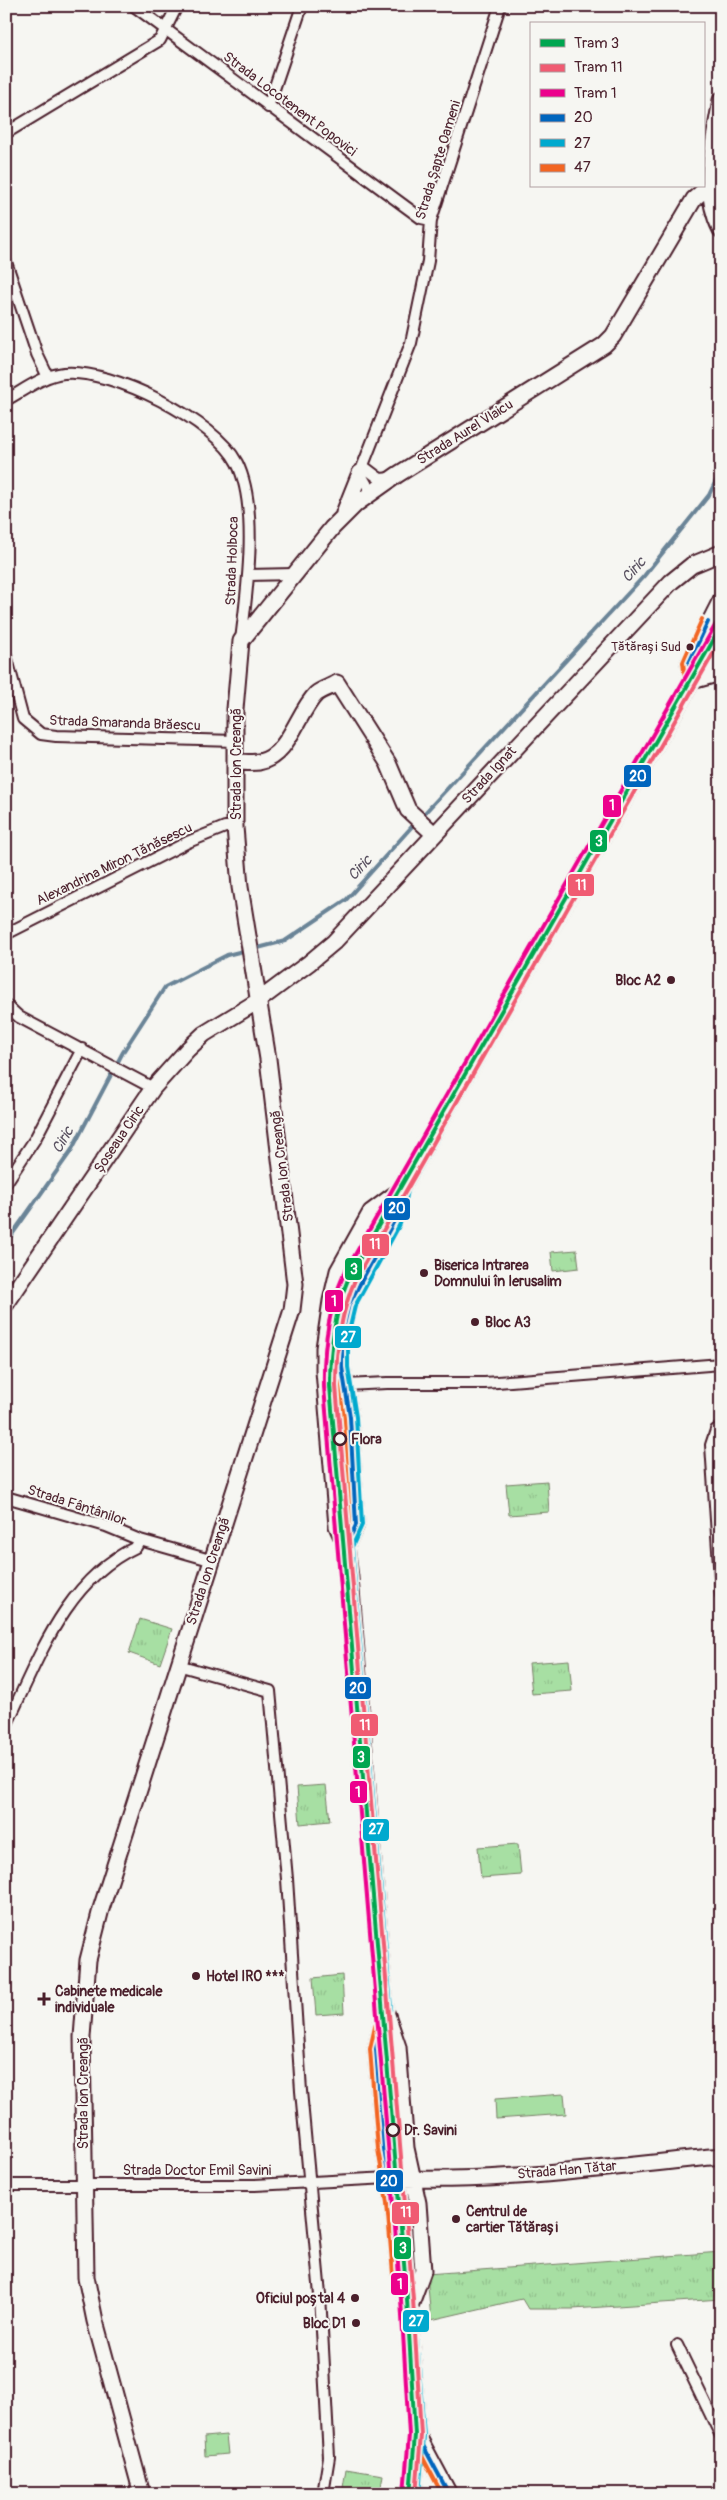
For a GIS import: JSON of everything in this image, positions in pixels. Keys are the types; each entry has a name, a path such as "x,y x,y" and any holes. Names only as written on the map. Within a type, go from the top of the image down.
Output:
{"street":[{"name":"Strada Locotenent Popovici","path":"134,6 421,218 431,220"},
{"path":"6,133 160,40 177,6"},
{"path":"268,106 302,6"},
{"name":"Strada Șapte Oameni","path":"362,469 411,343 426,270 431,220 500,6"},
{"path":"718,225 711,206 716,191 714,140 721,100"},
{"path":"704,163 714,140"},
{"name":"Strada Aurel Vlaicu","path":"680,222 684,202 691,188"},
{"name":"Strada Aurel Vlaicu","path":"241,641 343,516 371,492 604,345 613,336 694,199 703,191 716,191"},
{"path":"680,222 694,211 701,210 709,213 718,225"},
{"path":"6,262 37,354 48,377 6,400"},
{"name":"Strada Holboca","path":"48,377 64,373 81,374 108,378 133,387 201,426 223,444 237,463 244,484 248,513 248,575 241,641"},
{"path":"362,469 380,479 393,478"},
{"path":"362,469 371,492"},
{"path":"343,516 362,469"},
{"name":"Strada Ignat","path":"258,1001 334,942 429,830 671,582 692,565 721,553"},
{"path":"248,575 294,574"},
{"path":"346,1546 356,1525 350,1417 344,1385 342,1349 345,1316 394,1220 402,1189 692,681 689,663 721,600"},
{"name":"Strada Ion Creangă","path":"142,2494 95,2322 86,2277 82,2038 88,1960 101,1909 210,1560 292,1310 295,1284 280,1146 240,887 235,826 237,680 241,641"},
{"name":"Strada Smaranda Brăescu","path":"6,655 23,719 41,734 236,741"},
{"path":"692,681 712,675 721,662"},
{"path":"236,762 261,762 272,756 282,746 305,708 317,693 337,683 388,763 408,810 429,830"},
{"name":"Alexandrina Miron Tănăsescu","path":"6,934 188,842 225,827 235,826"},
{"name":"Șoseaua Ciric","path":"6,1304 146,1085 204,1034 258,1001"},
{"path":"6,1005 19,1017 82,1049 146,1085"},
{"path":"6,1183 35,1139 82,1049"},
{"path":"402,1189 371,1212 338,1271 326,1326 324,1386 337,1526 346,1546 385,2009 398,2047 406,2148 418,2203 423,2272 409,2309"},
{"path":"324,1386 485,1383 721,1364"},
{"path":"721,1427 716,1430 711,1445 721,1595"},
{"name":"Strada Fântânilor","path":"6,1497 106,1526 140,1540 210,1560"},
{"path":"6,1726 67,1606 95,1573 123,1553 136,1547 140,1540"},
{"path":"178,1665 270,1690 287,1879 301,2091 310,2182 328,2420 329,2457 322,2494"},
{"path":"385,2009 376,2049 384,2149 393,2202 399,2272 409,2309 418,2436 413,2494"},
{"name":"Strada Han Tătar","path":"389,2178 433,2180 545,2173 721,2156"},
{"name":"Strada Doctor Emil Savini","path":"6,2185 255,2185 389,2178"},
{"path":"677,2346 721,2436"},
{"path":"418,2436 449,2494"}],"shaded area":[{"path":"721,1435 721,1526 716,1446"}],"green space":[{"path":"577,1250 579,1268 553,1271 551,1252"},
{"path":"547,1481 549,1512 509,1515 506,1484"},
{"path":"140,1619 172,1629 160,1664 129,1653"},
{"path":"569,1660 572,1691 532,1694 529,1663"},
{"path":"326,1785 330,1821 300,1824 297,1787"},
{"path":"518,1844 521,1875 481,1878 478,1847"},
{"path":"342,1975 344,2013 316,2015 313,1978"},
{"path":"564,2094 566,2114 496,2119 495,2099"},
{"path":"721,2252 721,2299 573,2309 528,2309 522,2299 431,2320 427,2274"},
{"path":"226,2435 228,2454 205,2456 204,2437"},
{"path":"346,2469 383,2475 380,2494 342,2494"}],"waterway":[{"name":"Ciric","path":"421,817 644,576 709,495 721,470"},
{"name":"Ciric","path":"254,949 285,941 346,900 416,822"},
{"name":"Ciric","path":"6,1243 71,1151 123,1052 165,987 227,955 247,950"}],"tram line":[{"name":"3","path":"721,152 717,190 721,211"},
{"name":"1","path":"404,2493 409,2435 401,2299 324,1387 324,1358 330,1315 344,1274 716,624"},
{"name":"3","path":"410,2494 415,2435 407,2299 330,1386 336,1317 349,1277 721,627"},
{"name":"11","path":"416,2494 421,2435 413,2299 336,1386 342,1319 355,1280 721,640"}],"transit line":[{"name":"27","path":"419,2494 424,2436 415,2309 405,2272 399,2201 390,2148 382,2049 391,2008 352,1547 362,1525 356,1417 348,1367 348,1335 355,1306 400,1224 408,1191 697,684 696,664 721,614"},
{"name":"47","path":"442,2494 412,2437 403,2310 393,2274 387,2203 378,2149 370,2049 379,2009 340,1547 350,1524 344,1418 336,1367 336,1333 343,1302 388,1219 397,1186 685,680 683,662 702,619"},
{"name":"20","path":"449,2494 418,2436 409,2309 399,2273 393,2202 384,2149 376,2049 385,2009 346,1546 356,1525 350,1417 342,1367 342,1334 349,1304 394,1221 402,1189 692,681 689,663 708,622"}],"place":[{"name":"Tătărași Sud","path":"690,647"},
{"name":"Bloc A2","path":"671,980"},
{"name":"Biserica Intrarea Domnului în Ierusalim","path":"424,1273"},
{"name":"Bloc A3","path":"475,1322"},
{"name":"Flora","path":"340,1439"},
{"name":"Hotel IRO ***","path":"196,1976"},
{"name":"Cabinete medicale individuale","path":"44,1999"},
{"name":"Dr. Savini","path":"393,2130"},
{"name":"Centrul de cartier Tătărași","path":"456,2219"},
{"name":"Oficiul poștal 4","path":"355,2298"},
{"name":"Bloc D1","path":"356,2323"}]}
